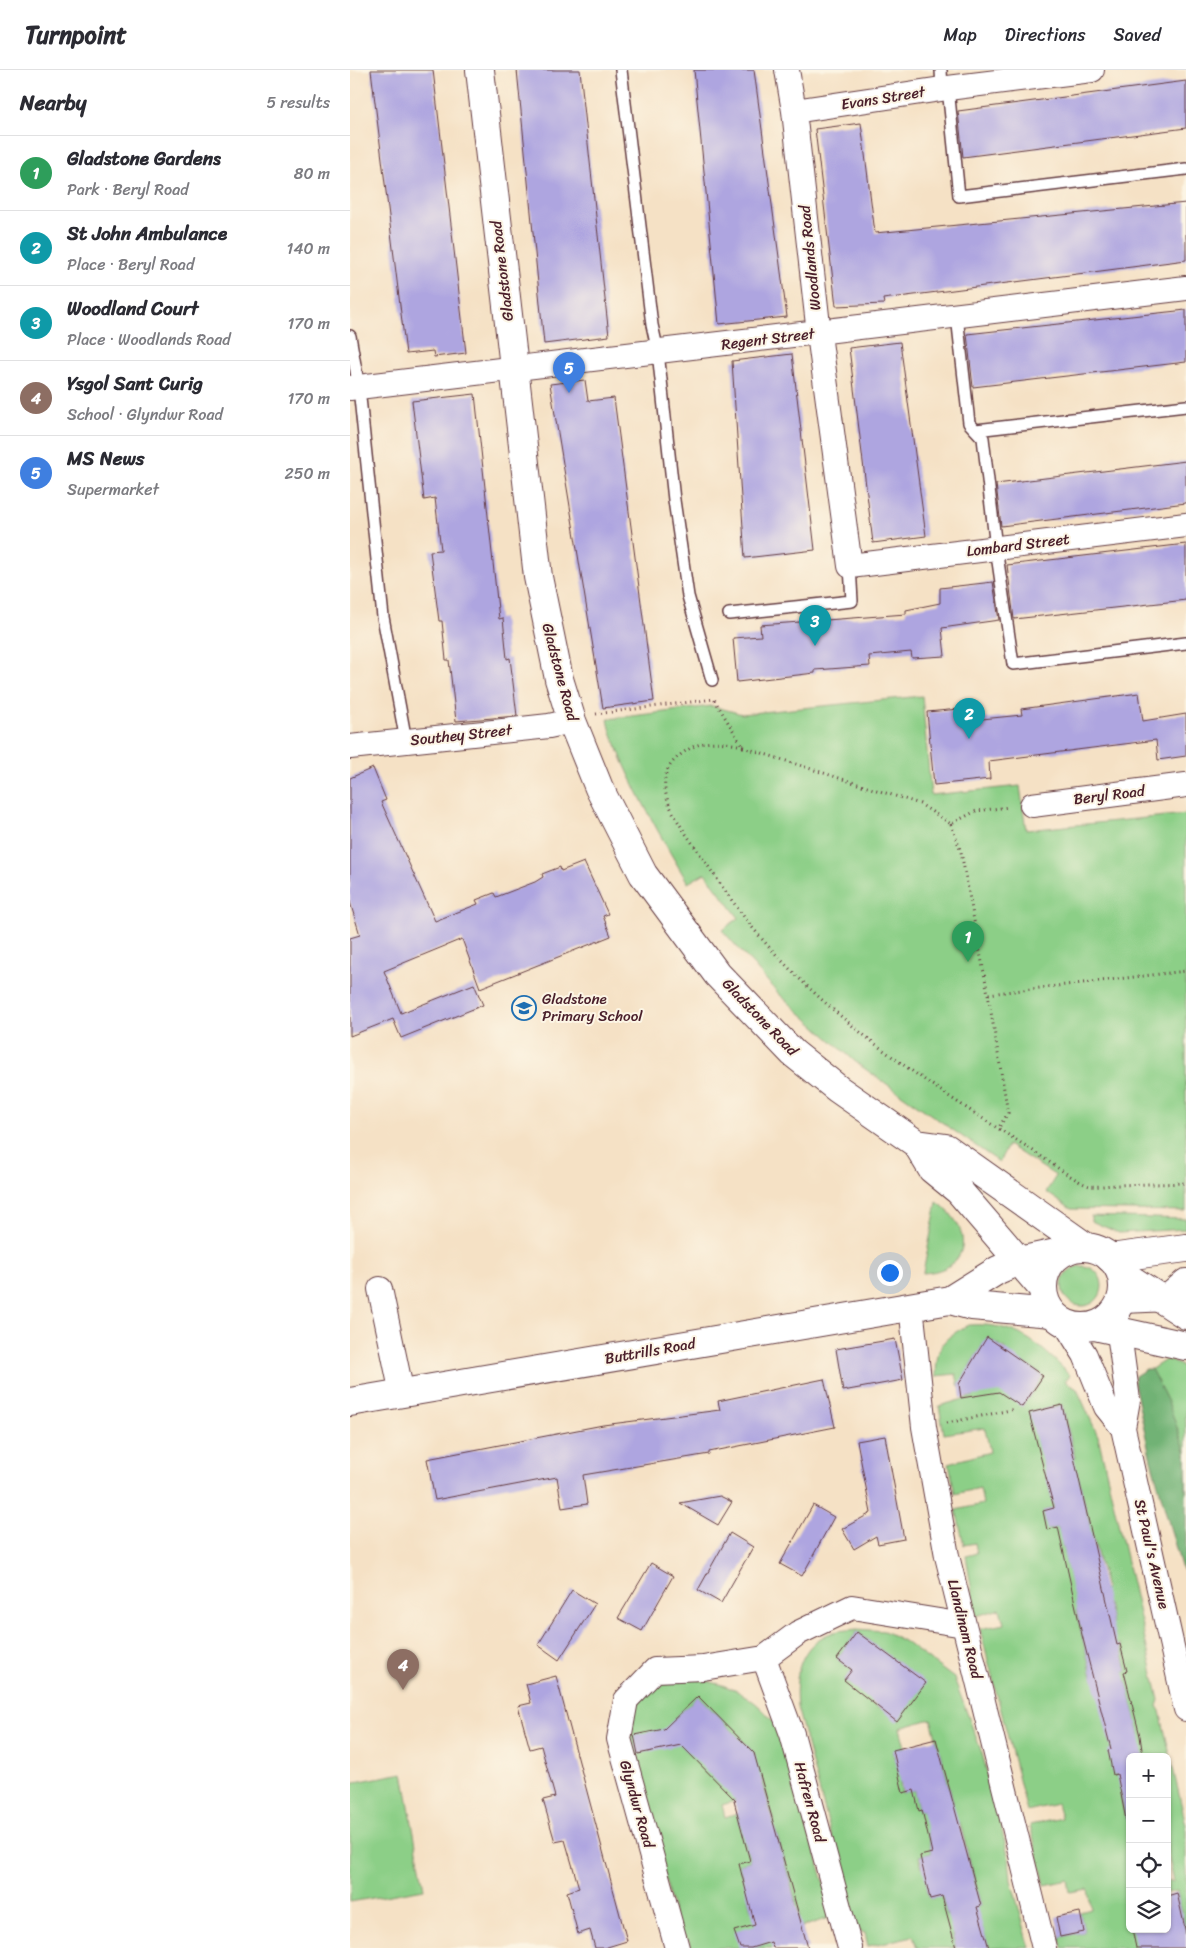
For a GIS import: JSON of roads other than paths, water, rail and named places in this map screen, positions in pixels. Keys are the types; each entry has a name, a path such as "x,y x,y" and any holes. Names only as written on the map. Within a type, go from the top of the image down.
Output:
{"main road":[{"name":"Gladstone Road","path":"480,70 538,577 552,653 572,721 617,828 643,874 696,948 750,1010 793,1053 838,1089 917,1144 932,1169 959,1191 1020,1261 1053,1308"},
{"name":"Gladstone Road","path":"917,1144 946,1148 1104,1287 1186,1346"},
{"name":"Buttrills Road","path":"950,1300 972,1306 1053,1308 1082,1328 1104,1287 1186,1248"},
{"path":"1053,1308 1047,1269 1054,1258 1104,1287"},
{"name":"Buttrills Road","path":"350,1402 950,1300 998,1270 1020,1261 1104,1287"},
{"path":"1161,1299 1170,1297 1186,1283"},
{"name":"Gladstone Road","path":"1104,1287 1161,1299 1186,1315"}],"street":[{"name":"Woodlands Road","path":"786,70 794,112 819,334 850,566"},
{"name":"Evans Street","path":"794,112 944,82 1092,70"},
{"name":"Regent Street","path":"354,388 819,334 1186,288"},
{"name":"Lombard Street","path":"850,566 1186,524"},
{"name":"Southey Street","path":"350,747 549,726 572,721"},
{"name":"Beryl Road","path":"1032,805 1186,785"},
{"name":"St Paul's Avenue","path":"1104,1287 1128,1400 1123,1428 1186,1710"},
{"path":"380,1289 402,1394"},
{"name":"Llandinam Road","path":"911,1306 924,1428 947,1556 1044,1948"},
{"name":"St Paul's Avenue","path":"1053,1308 1085,1356 1106,1408 1123,1428"},
{"path":"764,1658 798,1633 852,1608 964,1626"},
{"name":"Glyndwr Road","path":"677,1948 619,1739 626,1700 655,1670 703,1668 764,1658"},
{"name":"Hafren Road","path":"764,1658 792,1734 850,1948"}],"lane":[{"path":"621,70 652,325 658,352 674,500 688,596 712,680"},
{"path":"944,82 959,196 1186,169"},
{"path":"957,316 969,423 983,438 996,548 1013,664 1186,643"},
{"path":"350,336 354,388 383,617 406,741"},
{"path":"976,430 1186,406"},
{"path":"729,614 852,601 850,566"}],"place":[{"name":"MS News","path":"569,393"},
{"name":"Woodland Court","path":"815,646"},
{"name":"St John Ambulance","path":"969,739"},
{"name":"Gladstone Gardens","path":"968,962"},
{"name":"Gladstone Primary School","path":"524,1008"},
{"name":"Ysgol Sant Curig","path":"403,1690"}]}
